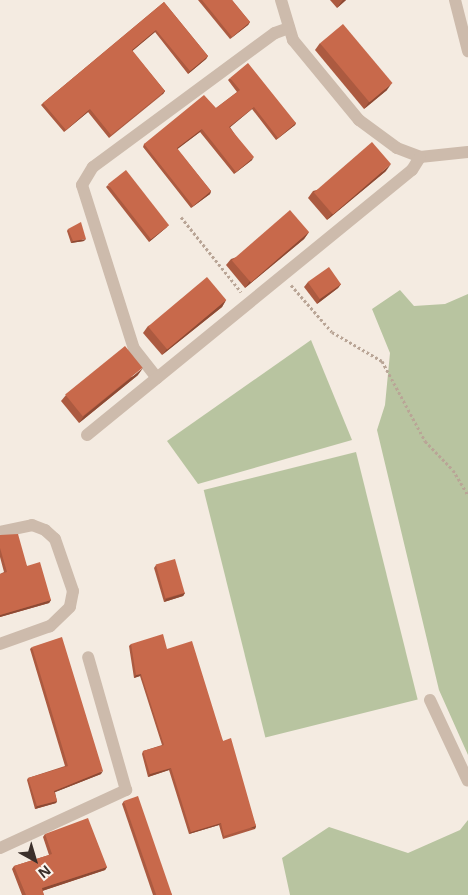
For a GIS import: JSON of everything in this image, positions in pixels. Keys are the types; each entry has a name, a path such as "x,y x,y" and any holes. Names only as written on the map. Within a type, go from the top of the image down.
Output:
{"street":[{"path":"281,0 293,40 359,120 397,148 420,158 468,152"},
{"path":"455,0 468,51"},
{"path":"157,378 134,349 82,185 93,167 275,33 289,28"},
{"path":"87,435 412,170 420,158"},
{"path":"0,532 32,524 45,530 55,539 73,591 70,607 50,626 0,644"},
{"path":"0,848 126,790 88,657"},
{"path":"430,700 468,781"}],"path":[{"path":"181,217 249,303"},
{"path":"282,276 332,332 382,361 426,441 454,470 468,495"}],"green space":[{"path":"400,290 414,306 445,304 468,294 468,755 439,690 377,430 385,405 390,353 372,309"},
{"path":"311,340 352,440 198,484 167,441"},
{"path":"356,452 418,699 265,737 204,490"},
{"path":"468,820 468,895 290,895 282,858 329,827 408,853 460,830"}],"building":[{"path":"202,0 232,0 250,22 232,37"},
{"path":"164,2 208,56 190,71 156,30 132,50 165,91 111,135 90,109 66,130 43,103"},
{"path":"343,24 392,83 370,102 320,43"},
{"path":"248,63 296,123 278,138 254,107 229,127 254,157 236,172 202,129 177,148 211,191 193,206 144,144 204,95 216,108 240,90 230,78"},
{"path":"372,142 391,164 333,214 314,193"},
{"path":"126,170 169,225 151,239 108,184"},
{"path":"290,210 309,232 251,282 232,261"},
{"path":"81,222 86,239 73,241 68,229"},
{"path":"329,267 341,284 320,299 308,282"},
{"path":"207,277 226,300 167,349 148,326"},
{"path":"125,346 143,368 83,416 65,394"},
{"path":"18,534 27,566 40,562 51,600 0,615 0,574 7,572 0,548 0,535"},
{"path":"175,559 185,593 165,598 156,565"},
{"path":"163,634 167,649 192,641 223,741 231,738 256,826 224,836 221,823 191,832 171,768 150,774 143,751 164,745 141,674 136,675 131,644"},
{"path":"62,637 103,771 54,791 57,801 37,806 28,778 68,766 32,647"},
{"path":"138,796 172,895 156,895 124,801"},
{"path":"88,818 107,867 42,888 44,895 26,895 14,866 52,854 45,834"}]}
